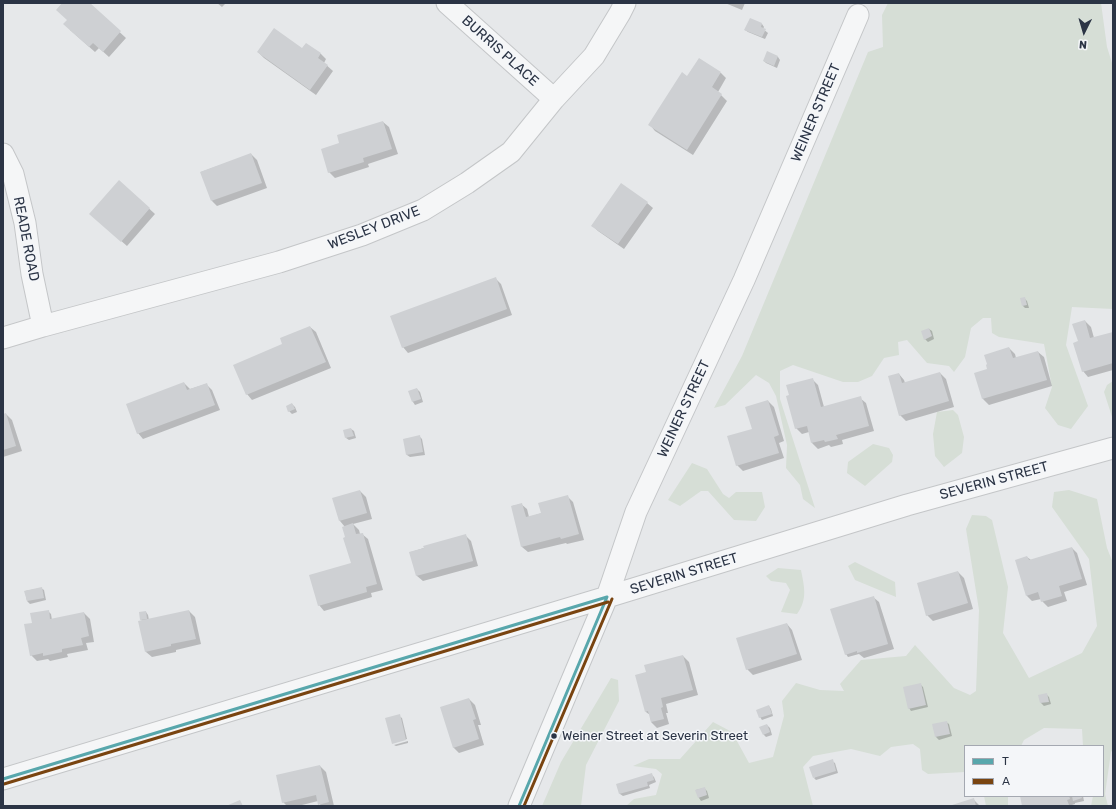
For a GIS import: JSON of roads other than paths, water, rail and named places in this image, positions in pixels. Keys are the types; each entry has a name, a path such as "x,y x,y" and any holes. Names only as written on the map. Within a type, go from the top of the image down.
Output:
{"street":[{"name":"BURRIS PLACE","path":"447,3 554,99"},
{"name":"WESLEY DRIVE","path":"3,338 279,262 362,235 423,210 467,183 511,152 554,99 594,56 625,3"},
{"name":"WEINER STREET","path":"519,806 607,597 636,512 744,280 858,15"},
{"name":"READE ROAD","path":"3,154 13,174 25,223 32,274 43,326"},
{"name":"SEVERIN STREET","path":"3,779 907,506 1113,448"}],"place":[{"name":"Weiner Street at Severin Street","path":"554,736"}]}
